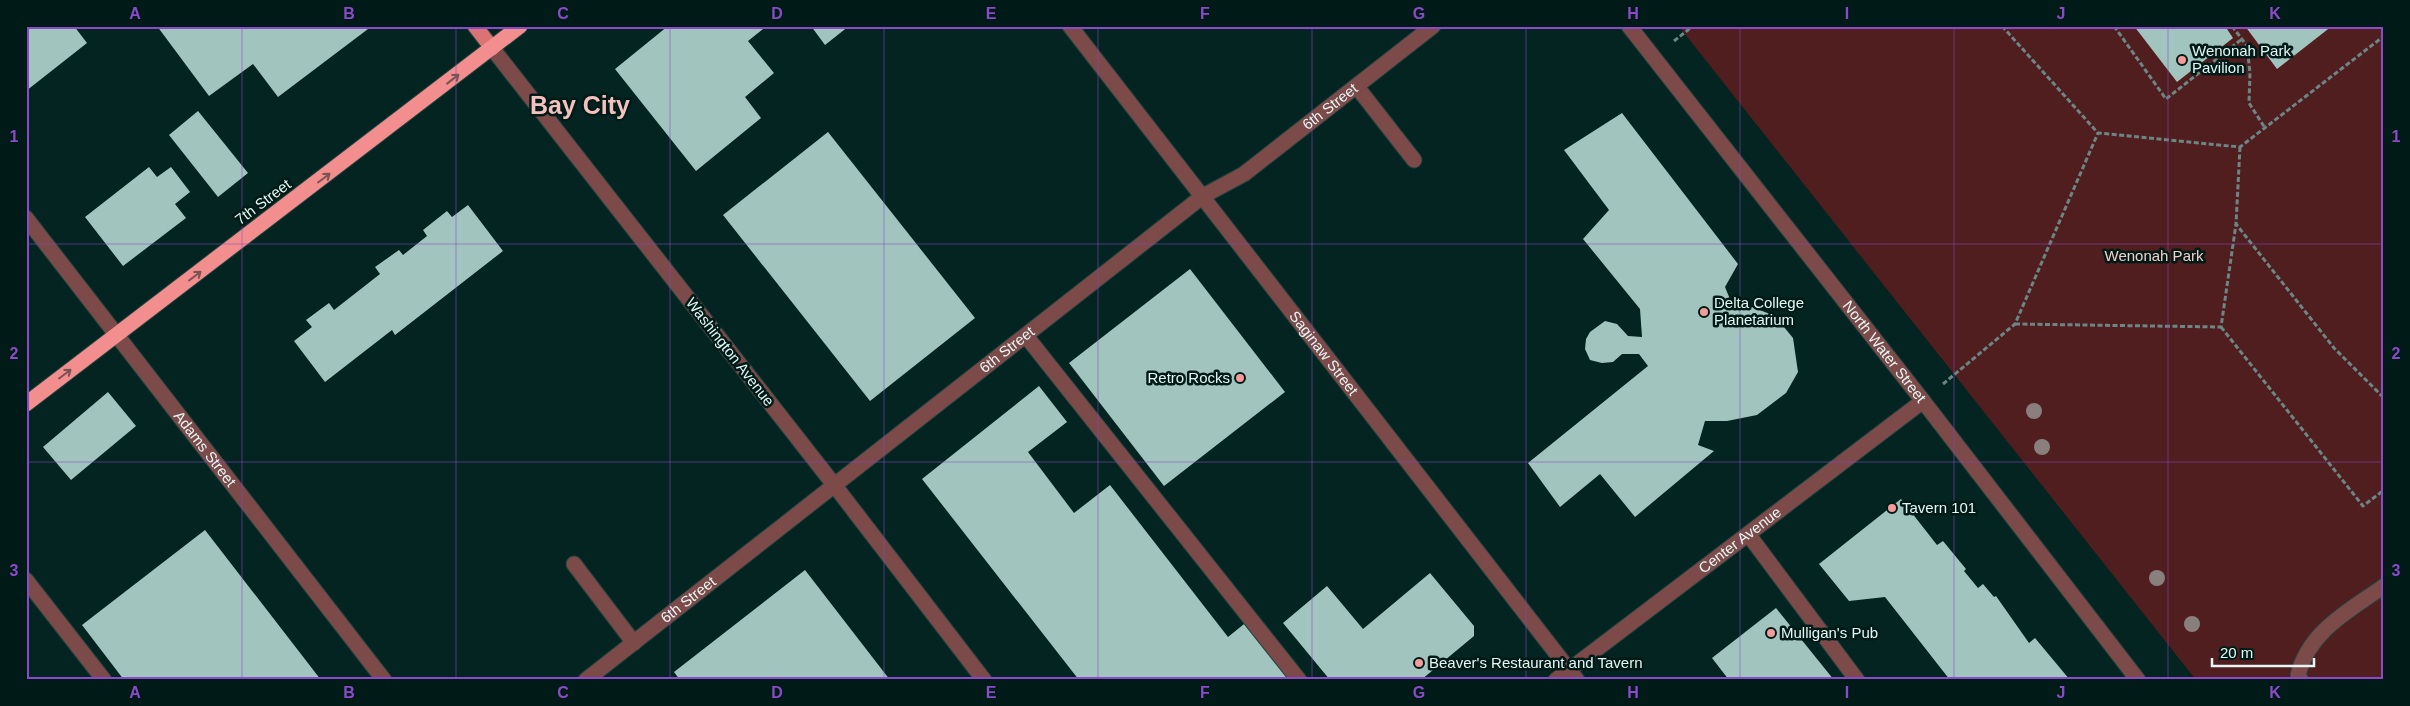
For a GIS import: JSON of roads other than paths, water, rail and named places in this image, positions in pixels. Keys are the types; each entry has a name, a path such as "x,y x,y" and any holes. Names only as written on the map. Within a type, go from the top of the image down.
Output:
{"highway":[{"name":"7th Street","path":"26,404 520,26"}],"main road":[{"name":"Washington Avenue","path":"475,26 492,48"}],"street":[{"name":"Saginaw Street","path":"1070,26 1573,675"},
{"name":"6th Street","path":"586,680 1203,196 1244,174 1358,87 1433,26"},
{"name":"North Water Street","path":"1629,26 1923,401 2138,680"},
{"name":"Washington Avenue","path":"492,48 835,486 984,680"},
{"path":"1358,87 1414,160"},
{"name":"Adams Street","path":"26,218 384,680"},
{"path":"1026,336 1299,680"},
{"name":"Center Avenue","path":"1556,680 1573,675 1748,534 1923,401"},
{"path":"1748,534 1857,680"},
{"path":"574,564 634,643"},
{"path":"26,580 104,680"},
{"path":"2301,680 2298,675 2302,657 2326,627 2384,586"}],"place":[{"name":"Wenonah Park Pavilion","path":"2182,60"},
{"name":"Delta College Planetarium","path":"1704,312"},
{"name":"Retro Rocks","path":"1240,378"},
{"name":"Tavern 101","path":"1892,508"},
{"name":"Mulligan's Pub","path":"1771,633"},
{"name":"Beaver's Restaurant and Tavern","path":"1419,663"}],"district":[{"name":"Bay City","path":"580,105"}],"park label":[{"name":"Wenonah Park","path":"2154,256"}]}
